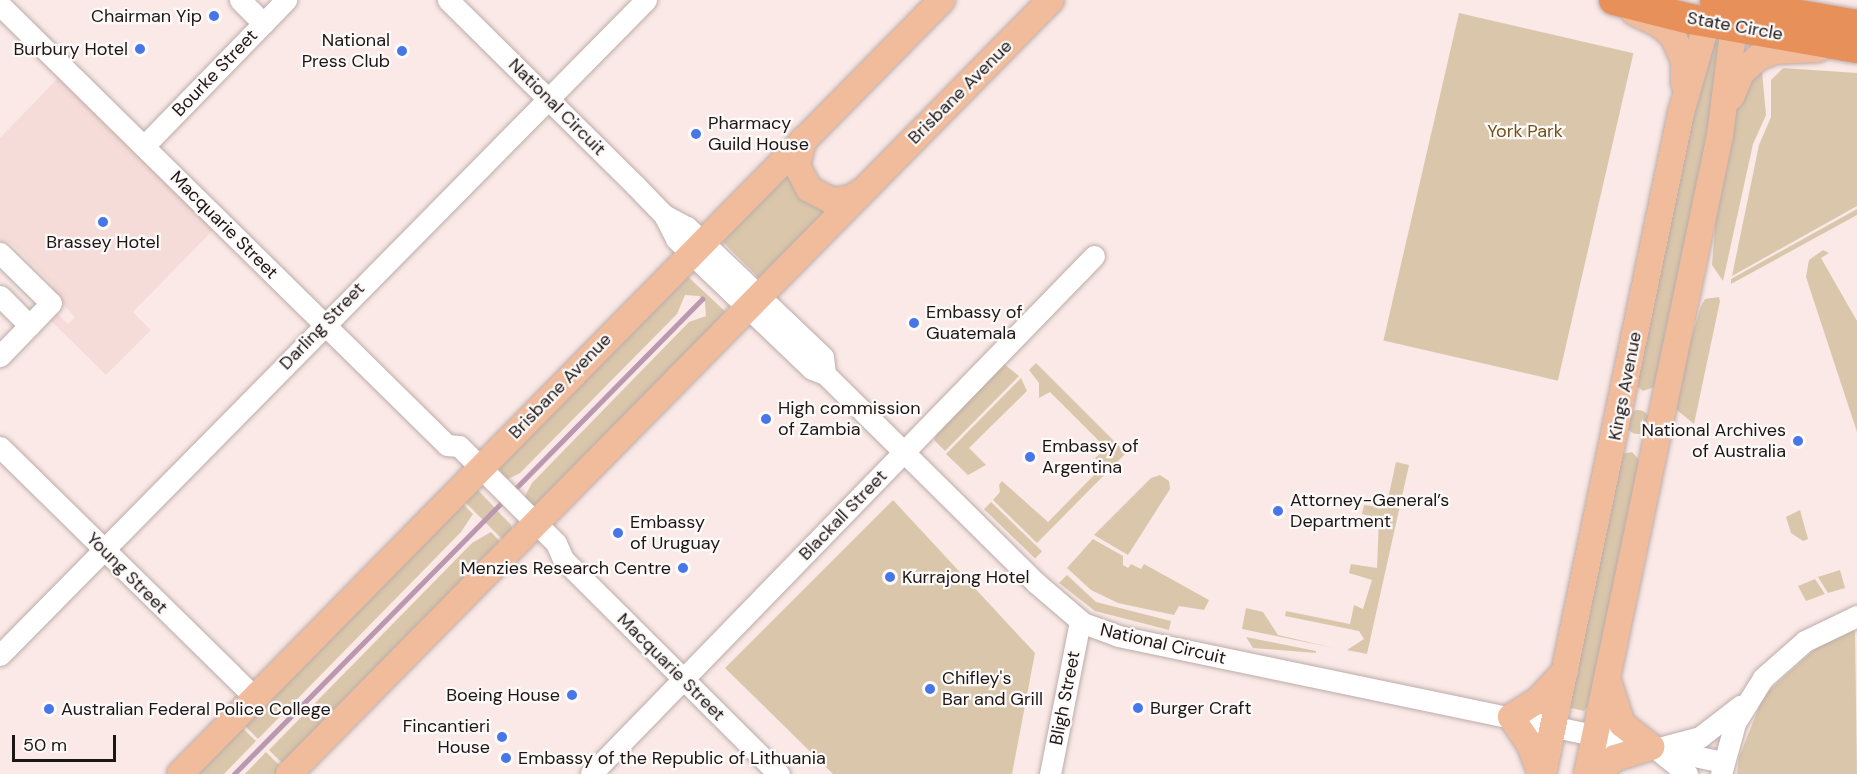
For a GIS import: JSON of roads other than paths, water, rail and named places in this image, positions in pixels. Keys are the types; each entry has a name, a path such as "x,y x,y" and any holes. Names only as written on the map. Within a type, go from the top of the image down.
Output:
{"highway":[{"name":"State Circle","path":"1614,0 1724,8 1784,6 1855,40"},
{"name":"State Circle","path":"1724,8 1855,40"}],"main road":[{"name":"Brisbane Avenue","path":"180,774 696,247 942,0"},
{"name":"Brisbane Avenue","path":"289,774 1051,0"},
{"path":"1606,0 1659,24 1676,39 1685,68 1681,113"},
{"path":"1720,135 1724,8"},
{"name":"Kings Avenue","path":"1542,774 1681,113 1724,8"},
{"path":"1587,774 1720,135 1736,83 1759,57 1781,51 1855,40"},
{"path":"803,140 797,166 804,184 814,194 839,201 852,198 863,190"},
{"path":"1622,401 1663,408"},
{"path":"1614,440 1655,447"},
{"path":"1542,774 1530,745 1511,717 1538,700 1565,670"},
{"path":"1608,680 1622,724 1654,748"},
{"path":"1596,774 1615,758 1654,748"}],"street":[{"path":"240,0 263,23"},
{"name":"Bourke Street","path":"144,146 286,0"},
{"name":"National Circuit","path":"448,0 663,215 676,239 696,247 753,302 812,369 825,374 1057,603 1080,621 1118,636 1654,748 1722,768"},
{"name":"Darling Street","path":"0,655 547,97 646,0"},
{"name":"Macquarie Street","path":"0,5 447,445 449,457 475,473 531,528 556,543 563,560 779,774"},
{"path":"0,253 51,303 0,356"},
{"name":"Blackall Street","path":"591,774 1094,256"},
{"path":"0,296 30,326"},
{"name":"Young Street","path":"0,447 255,698"},
{"path":"1722,768 1735,723 1747,700 1763,678 1793,650 1857,616"},
{"name":"Bligh Street","path":"1050,774 1080,621"},
{"path":"1654,748 1700,737 1747,700"},
{"path":"1654,748 1687,774"}],"waterway":[{"path":"512,492 702,299"},
{"path":"234,774 504,500"}],"place":[{"name":"Chairman Yip","path":"214,16"},
{"name":"Burbury Hotel","path":"140,49"},
{"name":"National Press Club","path":"402,51"},
{"name":"Pharmacy Guild House","path":"696,134"},
{"name":"Brassey Hotel","path":"103,222"},
{"name":"Embassy of Guatemala","path":"914,323"},
{"name":"High commission of Zambia","path":"766,419"},
{"name":"National Archives of Australia","path":"1798,441"},
{"name":"Embassy of Argentina","path":"1030,457"},
{"name":"Attorney-General’s Department","path":"1278,511"},
{"name":"Embassy of Uruguay","path":"618,533"},
{"name":"Menzies Research Centre","path":"683,568"},
{"name":"Kurrajong Hotel","path":"890,577"},
{"name":"Chifley's Bar and Grill","path":"930,689"},
{"name":"Boeing House","path":"572,695"},
{"name":"Burger Craft","path":"1138,708"},
{"name":"Australian Federal Police College","path":"49,709"},
{"name":"Fincantieri House","path":"502,737"},
{"name":"Embassy of the Republic of Lithuania","path":"506,758"}],"park label":[{"name":"York Park","path":"1525,131"}]}
